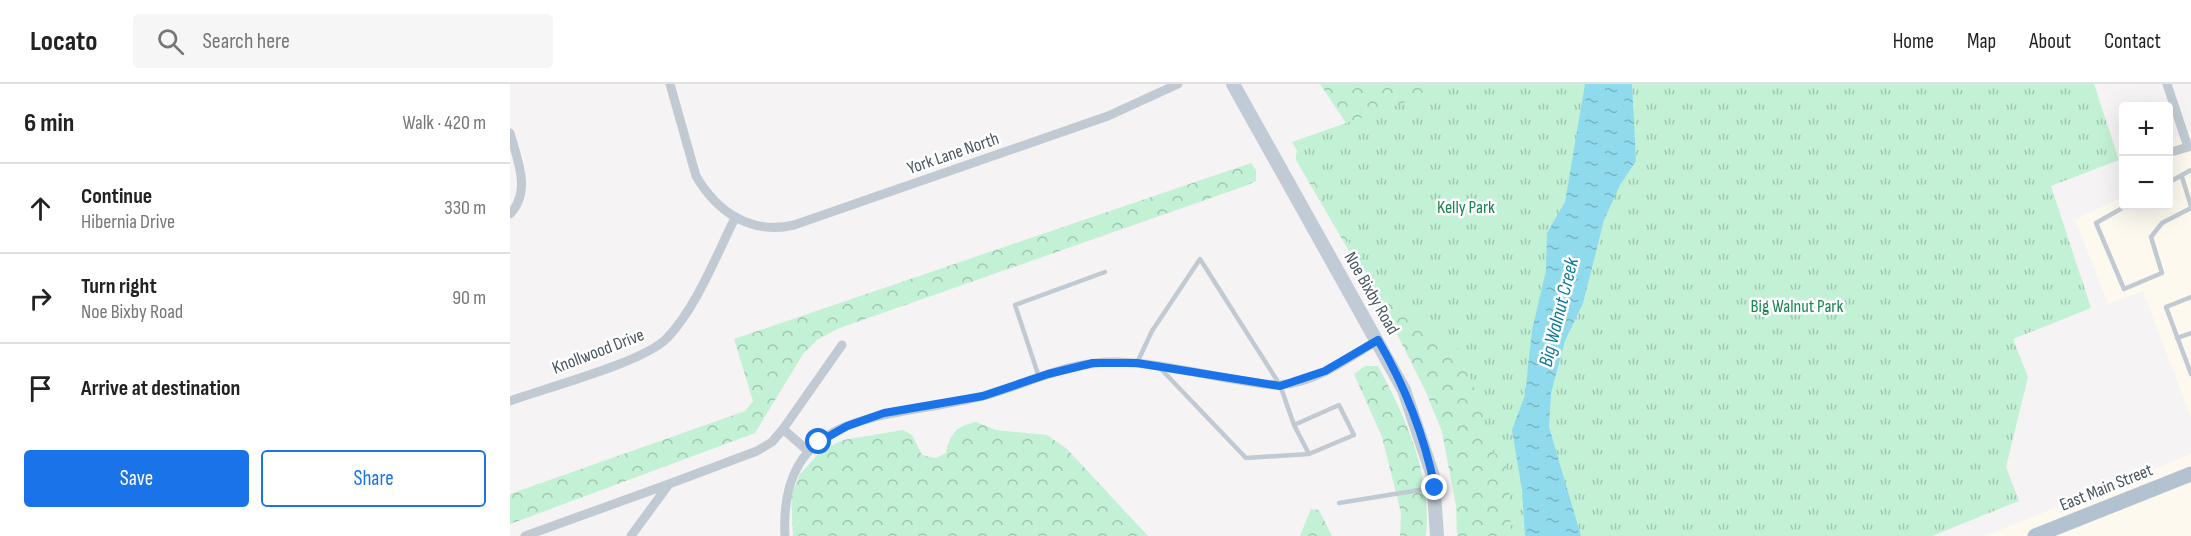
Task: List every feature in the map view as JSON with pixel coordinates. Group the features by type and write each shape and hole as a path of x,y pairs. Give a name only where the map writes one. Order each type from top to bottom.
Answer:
{"main road":[{"name":"East Main Street","path":"2035,536 2191,474"}],"street":[{"path":"670,84 696,176 711,197 735,219"},
{"name":"York Lane North","path":"735,219 764,228 794,225 1108,116 1178,84"},
{"name":"Noe Bixby Road","path":"1233,84 1396,372 1415,418 1435,488 1437,536"},
{"path":"2167,84 2190,149 2175,151"},
{"path":"510,133 519,166 522,189 517,205 510,214"},
{"name":"Knollwood Drive","path":"510,401 644,355 666,340 683,319 735,219"},
{"path":"785,536 787,492 790,480 808,451 830,434 876,415 983,396 1039,377 1093,363 1137,363 1280,386 1325,371 1378,340"},
{"path":"525,536 757,451 772,442 842,345"},
{"path":"783,429 808,451"},
{"path":"631,536 669,484"}],"lane":[{"path":"2173,181 2191,170"},
{"path":"2119,210 2096,224 2124,289 2162,273 2151,237 2162,223 2191,207 2182,177"},
{"path":"1137,363 1152,330 1200,259 1280,386 1294,425 1309,454"},
{"path":"1039,377 1015,306 1106,272"},
{"path":"2191,297 2166,308 2191,374"},
{"path":"2177,338 2191,333"},
{"path":"1159,367 1246,458 1309,454 1354,435 1339,405 1294,425"},
{"path":"1339,502 1435,488"}],"shaded area":[{"path":"2191,132 2191,418 2143,291 2108,304 2075,219 2119,199 2119,210 2173,210 2173,141 2176,137"},
{"path":"2191,454 2191,536 1984,536"}],"green space":[{"name":"Kelly Park","path":"1320,84 1585,84 1525,536 1457,536 1456,506 1442,432 1426,392 1395,330 1296,160 1296,153 1344,129 1346,123"},
{"name":"Big Walnut Park","path":"1457,84 2094,84 2119,160 2051,186 2091,308 2013,339 2028,377 2006,467 2019,501 1932,536 1511,536 1509,484 1504,453 1493,454 1466,366 1453,338 1441,345 1371,281 1292,142"},
{"path":"1251,163 1256,170 1256,181 1245,186 837,329 817,340 803,354 755,433 510,524 510,494 745,411 753,401 734,339"},
{"path":"1365,366 1378,366 1415,448 1425,491 1426,536 1400,536 1401,513 1382,437 1354,374"},
{"path":"976,422 996,430 1047,435 1067,449 1148,536 793,536 791,495 800,474 822,450 843,440 903,430 912,435 922,455 936,458 946,453 955,432 963,426"},
{"path":"1311,509 1319,510 1332,536 1300,536"}],"water":[{"name":"Big Walnut Creek","path":"1585,84 1632,84 1636,161 1620,185 1604,220 1583,303 1565,341 1551,393 1549,427 1581,536 1525,536 1522,490 1512,430 1525,395 1532,330 1546,271 1547,233 1565,202"}],"route":[{"path":"819,442 847,426 884,413 983,396 1048,374 1093,363 1137,363 1187,373 1280,386 1325,371 1378,340 1392,364 1415,418 1430,463 1435,488"}]}
